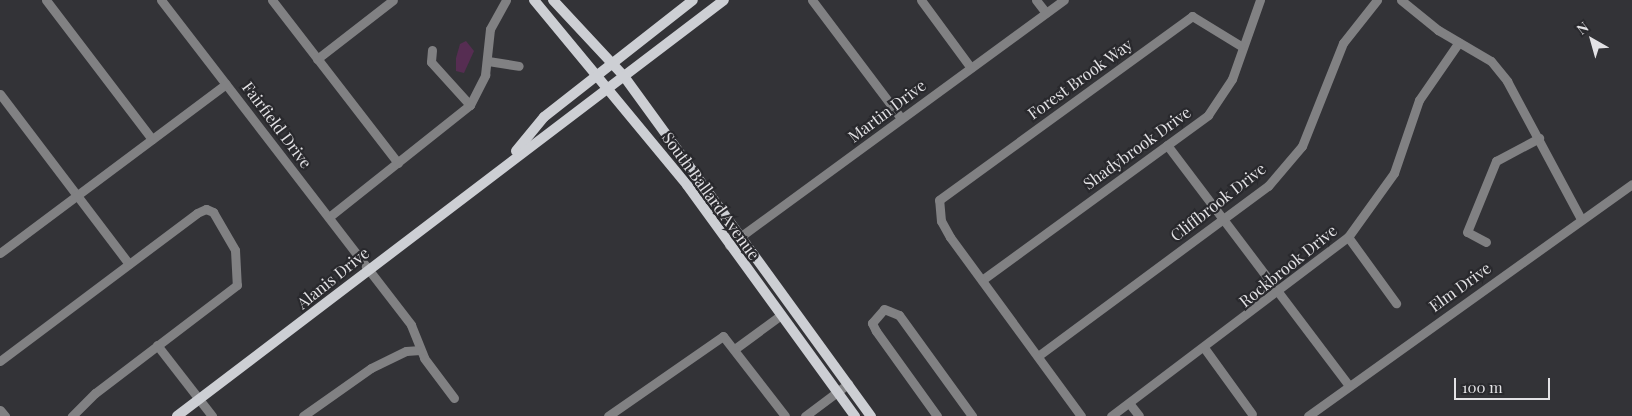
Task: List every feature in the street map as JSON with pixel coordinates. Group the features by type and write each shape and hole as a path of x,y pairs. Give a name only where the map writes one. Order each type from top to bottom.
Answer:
{"main road":[{"name":"South Ballard Avenue","path":"534,0 609,86 855,416"},
{"name":"South Ballard Avenue","path":"553,0 623,75 871,416"},
{"name":"Alanis Drive","path":"508,163 544,117 693,0"},
{"name":"Alanis Drive","path":"177,416 369,268 724,0"}],"street":[{"path":"46,0 152,139"},
{"name":"Fairfield Drive","path":"161,0 411,325 420,350 454,398"},
{"path":"272,0 398,163"},
{"path":"317,59 393,0"},
{"path":"329,217 470,105 488,61 490,29 506,0"},
{"path":"812,0 902,118"},
{"path":"921,0 971,68"},
{"path":"1036,0 1046,13"},
{"name":"Martin Drive","path":"729,245 1064,0"},
{"name":"Shadybrook Drive","path":"982,280 1208,115 1221,98 1260,0"},
{"name":"Cliffbrook Drive","path":"1038,356 1268,186 1302,146 1343,43 1377,0"},
{"path":"1401,0 1459,42 1491,61 1539,138 1582,220"},
{"name":"Forest Brook Way","path":"982,280 941,221 939,200 1192,16 1241,46"},
{"name":"Rockbrook Drive","path":"1111,416 1205,349 1279,293 1348,237 1394,173 1419,100 1459,42"},
{"path":"432,50 432,62 470,105"},
{"path":"488,61 519,66"},
{"path":"1,251 226,84"},
{"path":"0,94 129,264"},
{"path":"1486,242 1468,232 1496,161 1539,138"},
{"path":"1167,145 1348,386"},
{"name":"Elm Drive","path":"1308,416 1632,184"},
{"path":"0,360 200,211 211,210 217,216 235,250 238,282 234,288 157,345 72,416"},
{"path":"1348,237 1396,303"},
{"path":"982,280 1081,416"},
{"path":"936,416 872,323 884,309 899,315 972,416"},
{"path":"736,348 781,316"},
{"path":"608,416 723,336 736,348 785,416"},
{"path":"157,345 212,416"},
{"path":"1205,349 1252,414"},
{"path":"303,416 371,368 406,351 420,350"},
{"path":"805,416 848,384"},
{"path":"1129,403 1139,416"},
{"path":"0,410 5,416"}],"shaded area":[{"path":"466,41 474,51 464,73 456,71 456,58 460,44"}]}
